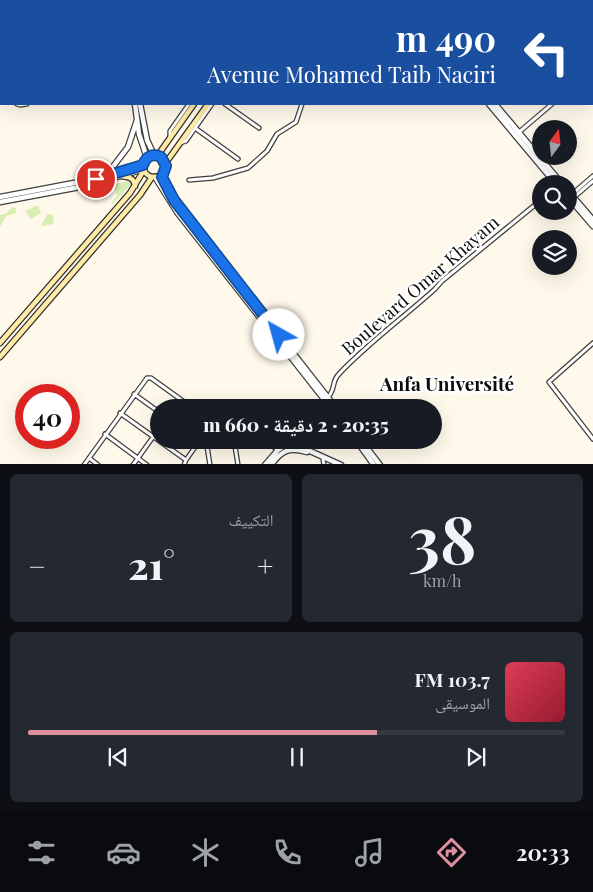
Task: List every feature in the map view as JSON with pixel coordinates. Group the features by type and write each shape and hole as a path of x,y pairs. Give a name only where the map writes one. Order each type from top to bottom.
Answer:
{"main road":[{"path":"0,343 135,186 147,158 156,155 193,105"},
{"path":"0,357 140,196 154,177 162,174 165,164 207,105"},
{"path":"156,155 163,159 165,164"},
{"path":"144,168 154,177"},
{"path":"121,176 130,178 134,181 135,186"},
{"path":"52,282 60,288"},
{"path":"38,299 46,304"}],"street":[{"path":"135,105 140,139 147,158"},
{"path":"140,105 147,140 156,155"},
{"path":"170,138 170,131 188,105"},
{"path":"179,143 185,142 211,105"},
{"path":"225,105 259,128"},
{"path":"189,180 213,178 248,168 267,151 277,134 296,122 302,105"},
{"path":"490,105 554,175"},
{"path":"496,105 549,175"},
{"path":"516,134 551,105"},
{"path":"96,179 116,164 131,141 137,120"},
{"path":"195,128 238,159"},
{"path":"0,197 144,168"},
{"path":"0,202 90,185 144,168"},
{"path":"162,174 164,182 181,210 273,331"},
{"path":"577,190 593,176"},
{"path":"154,177 177,212 326,397"},
{"path":"577,192 593,182"},
{"path":"577,203 593,220"},
{"path":"577,205 593,226"},
{"name":"Boulevard Omar Khayam","path":"326,397 333,391 336,378 355,359 424,299 444,279 532,207"},
{"path":"593,343 550,382 593,438"},
{"path":"84,464 146,378 149,377 180,399"},
{"path":"134,394 150,406"},
{"path":"120,413 150,435"},
{"path":"106,434 147,464"},
{"path":"133,464 150,441"},
{"path":"171,449 186,460"},
{"path":"184,464 194,449"},
{"path":"208,449 210,464"},
{"path":"236,449 238,464"},
{"path":"265,464 278,450 282,449"},
{"path":"271,464 287,449"},
{"path":"296,449 341,464"},
{"path":"297,449 336,464"},
{"path":"363,449 374,464"},
{"path":"368,449 380,464"},
{"path":"89,458 98,464"},
{"path":"323,458 324,464"}],"green space":[{"path":"128,181 131,184 113,204 111,203 117,196 114,186 95,188"},
{"path":"39,206 39,210 31,213 40,210 41,213 31,219 25,211"},
{"path":"12,207 16,208 16,213 6,216 0,227 0,215 7,213"},
{"path":"47,214 53,215 54,224 41,226"}],"district":[{"name":"Anfa Université","path":"447,383"}],"route":[{"path":"96,179 143,165 144,161 152,155 161,157 166,166 162,177 174,200 279,335"}]}
